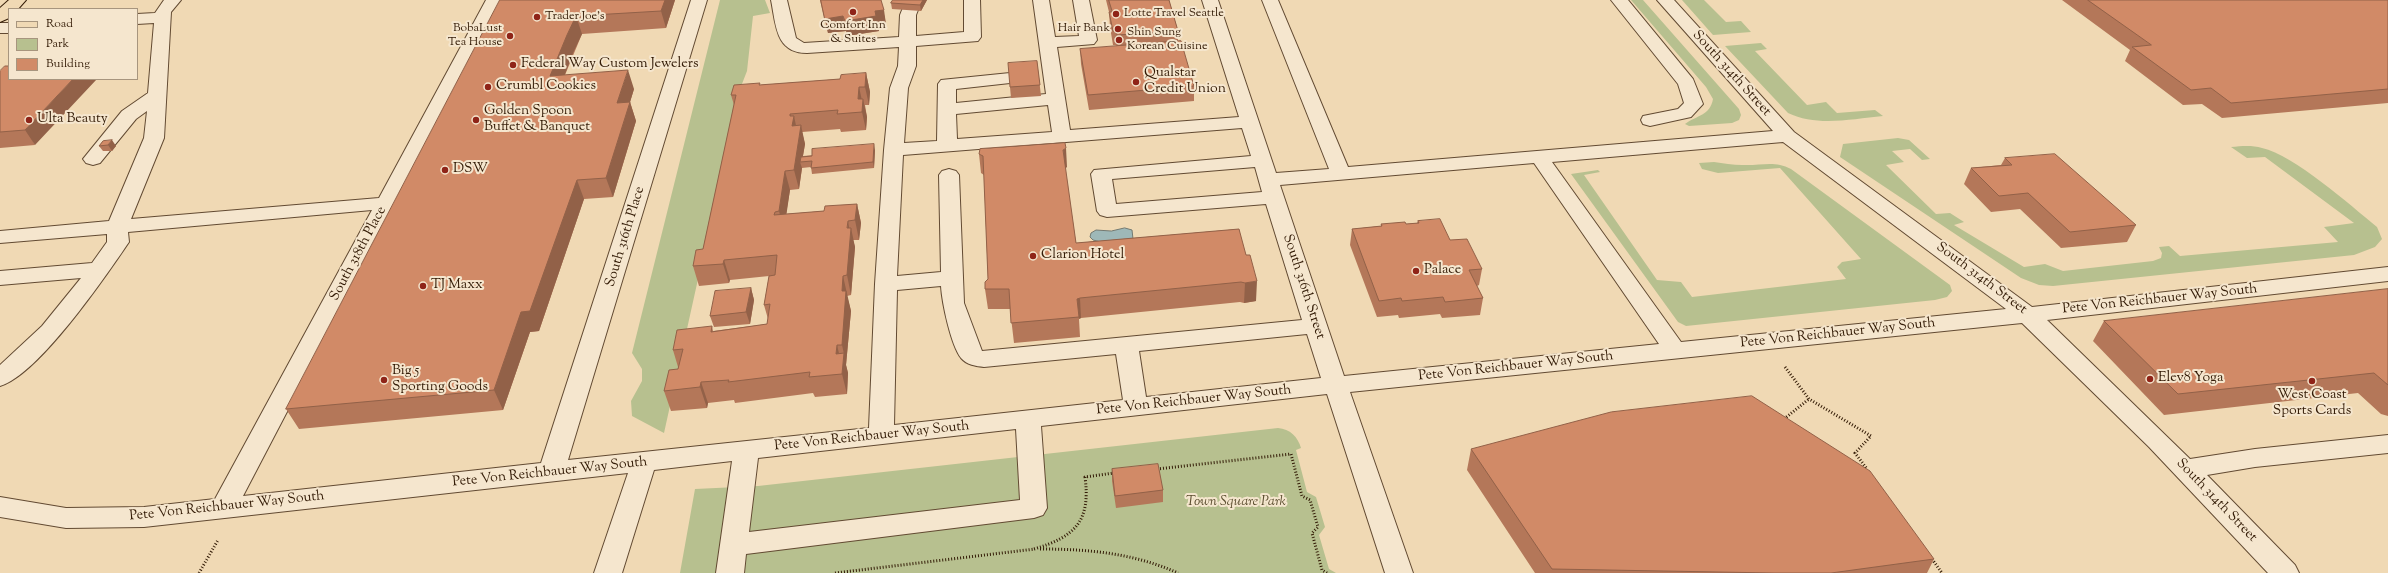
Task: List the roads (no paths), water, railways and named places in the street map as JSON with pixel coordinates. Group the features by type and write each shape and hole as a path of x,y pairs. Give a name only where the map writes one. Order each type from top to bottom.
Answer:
{"main road":[{"path":"10,8 18,0"},
{"path":"0,17 8,9"}],"street":[{"path":"0,378 26,358 46,338 118,242 116,227 152,146 163,11 173,0"},
{"name":"South 318th Place","path":"224,507 494,0"},
{"name":"South 316th Place","path":"551,473 699,0"},
{"path":"779,0 788,40 800,48 908,42 972,36 972,0"},
{"path":"882,436 886,284 894,150 899,88 907,69 908,15 914,0"},
{"path":"1041,0 1048,43 1048,85 1062,137"},
{"path":"1048,43 1088,40 1081,0"},
{"name":"South 316th Street","path":"1210,0 1335,385 1351,426 1399,573"},
{"path":"1270,0 1341,174"},
{"path":"1619,0 1687,83 1692,94 1694,104 1684,113 1650,120"},
{"name":"South 314th Street","path":"1665,0 1787,136 2027,314 2185,469 2285,573"},
{"path":"138,19 163,17"},
{"path":"947,95 1048,85"},
{"path":"947,95 1010,86"},
{"path":"93,159 129,115 157,95"},
{"path":"947,95 947,146"},
{"path":"894,150 1250,122"},
{"path":"1262,161 1101,174 1107,210 1271,188 1341,174 1787,136"},
{"path":"1539,157 1675,350"},
{"path":"949,175 953,303 970,353 976,358 984,359 1316,326"},
{"path":"0,237 386,203"},
{"path":"0,278 99,269"},
{"name":"Pete Von Reichbauer Way South","path":"0,507 44,516 86,519 144,516 746,452 1335,385 2027,314 2388,274"},
{"path":"886,284 952,278"},
{"path":"1126,345 1136,408"},
{"path":"734,545 1034,508 1028,420"},
{"path":"2185,469 2255,458 2388,444"},
{"path":"730,573 746,452"},
{"path":"608,573 644,462"}],"water":[{"path":"1125,228 1132,230 1133,239 1101,242 1093,240 1090,237 1091,233 1096,230 1111,231"}],"place":[{"name":"Comfort Inn & Suites","path":"853,12"},
{"name":"Lotte Travel Seattle","path":"1116,14"},
{"name":"Trader Joe's","path":"537,17"},
{"name":"Hair Bank","path":"1118,29"},
{"name":"BobaLust Tea House","path":"510,36"},
{"name":"Shin Sung Korean Cuisine","path":"1119,40"},
{"name":"Federal Way Custom Jewelers","path":"513,65"},
{"name":"Qualstar Credit Union","path":"1136,82"},
{"name":"Crumbl Cookies","path":"488,87"},
{"name":"Ulta Beauty","path":"29,120"},
{"name":"Golden Spoon Buffet & Banquet","path":"476,120"},
{"name":"DSW","path":"445,170"},
{"name":"Clarion Hotel","path":"1033,256"},
{"name":"Palace","path":"1416,271"},
{"name":"TJ Maxx","path":"423,286"},
{"name":"Elev8 Yoga","path":"2150,379"},
{"name":"Big 5 Sporting Goods","path":"384,380"},
{"name":"West Coast Sports Cards","path":"2312,381"}],"park label":[{"name":"Town Square Park","path":"1236,503"}]}
